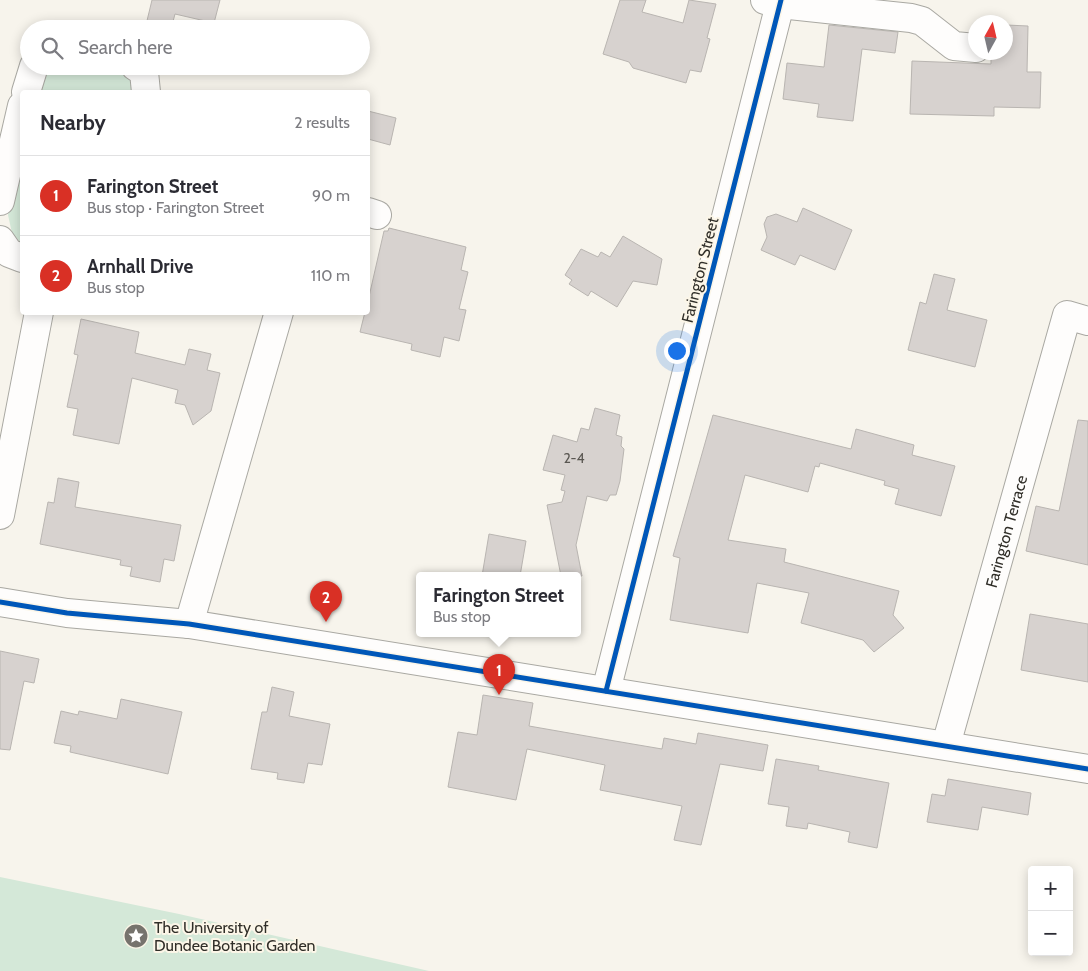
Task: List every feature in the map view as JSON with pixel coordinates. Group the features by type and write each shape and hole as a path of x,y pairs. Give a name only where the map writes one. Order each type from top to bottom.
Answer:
{"street":[{"path":"776,1 911,18 922,21 954,46 968,47"},
{"name":"Farington Street","path":"606,691 776,1"},
{"path":"27,90 31,75"},
{"path":"144,75 146,90"},
{"path":"0,201 20,115"},
{"path":"0,240 9,253 20,257"},
{"path":"0,515 38,315"},
{"path":"190,624 278,315"},
{"name":"Farington Terrace","path":"946,745 1078,318"},
{"path":"0,602 67,613 190,624 1088,769"}],"green space":[{"path":"41,75 126,75 130,78 133,90 37,90"},
{"path":"20,163 20,242 12,233 8,215"},
{"name":"The University of Dundee Botanic Garden","path":"0,877 179,914 429,971 0,971"}],"building":[{"path":"152,0 220,0 215,20 201,20 175,14 173,20 147,20"},
{"path":"620,0 646,0 642,12 683,23 689,0 716,4 707,38 710,39 701,72 690,70 686,83 633,68 629,62 603,54"},
{"path":"829,25 898,32 895,53 862,49 853,121 817,117 819,104 783,99 787,63 824,67"},
{"path":"1013,25 1028,26 1027,72 1041,72 1040,108 994,107 994,116 910,114 912,61 991,64 991,60 1013,60"},
{"path":"370,112 396,118 390,145 370,140"},
{"path":"803,208 852,230 835,270 800,255 795,265 761,250 767,237 764,224 767,217 776,214 797,222"},
{"path":"389,228 466,247 461,270 468,272 459,309 466,310 459,341 444,337 440,357 411,350 412,344 360,332 364,315 370,315 370,292 384,231 388,231"},
{"path":"623,236 662,259 657,285 633,281 617,307 591,291 588,296 569,284 572,280 565,275 581,249 598,257 601,252 610,257"},
{"path":"934,274 955,279 947,310 987,320 975,367 908,350 920,302 926,304"},
{"path":"81,319 139,332 135,353 185,365 189,349 211,354 207,370 220,373 211,411 193,425 185,405 175,403 178,390 132,378 119,444 73,435 78,409 67,407 78,355 74,354"},
{"path":"595,408 620,415 616,435 622,437 621,446 624,449 620,481 616,495 610,495 607,501 587,496 576,545 582,576 581,576 581,572 560,572 547,505 562,502 565,491 561,490 565,475 543,470 553,435 577,442 581,428 589,430"},
{"path":"713,415 851,449 856,429 914,445 912,455 955,466 941,516 895,504 899,489 884,485 885,481 820,463 819,467 815,466 808,492 745,475 728,540 786,549 784,562 899,591 893,615 904,628 874,652 863,640 801,623 809,593 757,583 748,633 670,620 680,558 673,556"},
{"path":"1078,420 1088,421 1088,565 1026,551 1036,506 1059,511"},
{"path":"58,478 79,482 75,507 181,525 174,561 164,559 160,582 130,576 132,567 120,565 121,560 40,544 48,502 54,503"},
{"path":"489,534 526,541 521,572 483,572"},
{"path":"1030,614 1088,624 1088,682 1021,670"},
{"path":"0,651 39,659 34,683 24,681 10,750 0,749"},
{"path":"272,687 294,692 289,716 330,724 322,765 308,763 304,783 277,779 278,773 251,769 262,712 267,712"},
{"path":"483,695 533,703 529,726 662,749 664,738 696,744 698,733 768,745 763,771 720,764 701,845 674,840 682,806 600,790 605,765 527,749 516,800 448,787 458,732 477,735"},
{"path":"121,699 182,712 168,774 70,752 71,746 54,743 61,711 78,715 79,711 117,719"},
{"path":"776,759 819,766 818,770 889,783 877,848 848,842 850,832 808,823 807,829 786,826 789,807 768,804"},
{"path":"948,779 1031,793 1028,815 982,807 978,830 927,822 932,794 945,796"}],"cycle path":[{"path":"606,691 781,0"},
{"path":"0,602 67,613 189,624 1088,769"}],"place":[{"name":"Arnhall Drive","path":"326,622"},
{"name":"Farington Street","path":"499,695"},
{"name":"The University of Dundee Botanic Garden","path":"136,936"}]}
